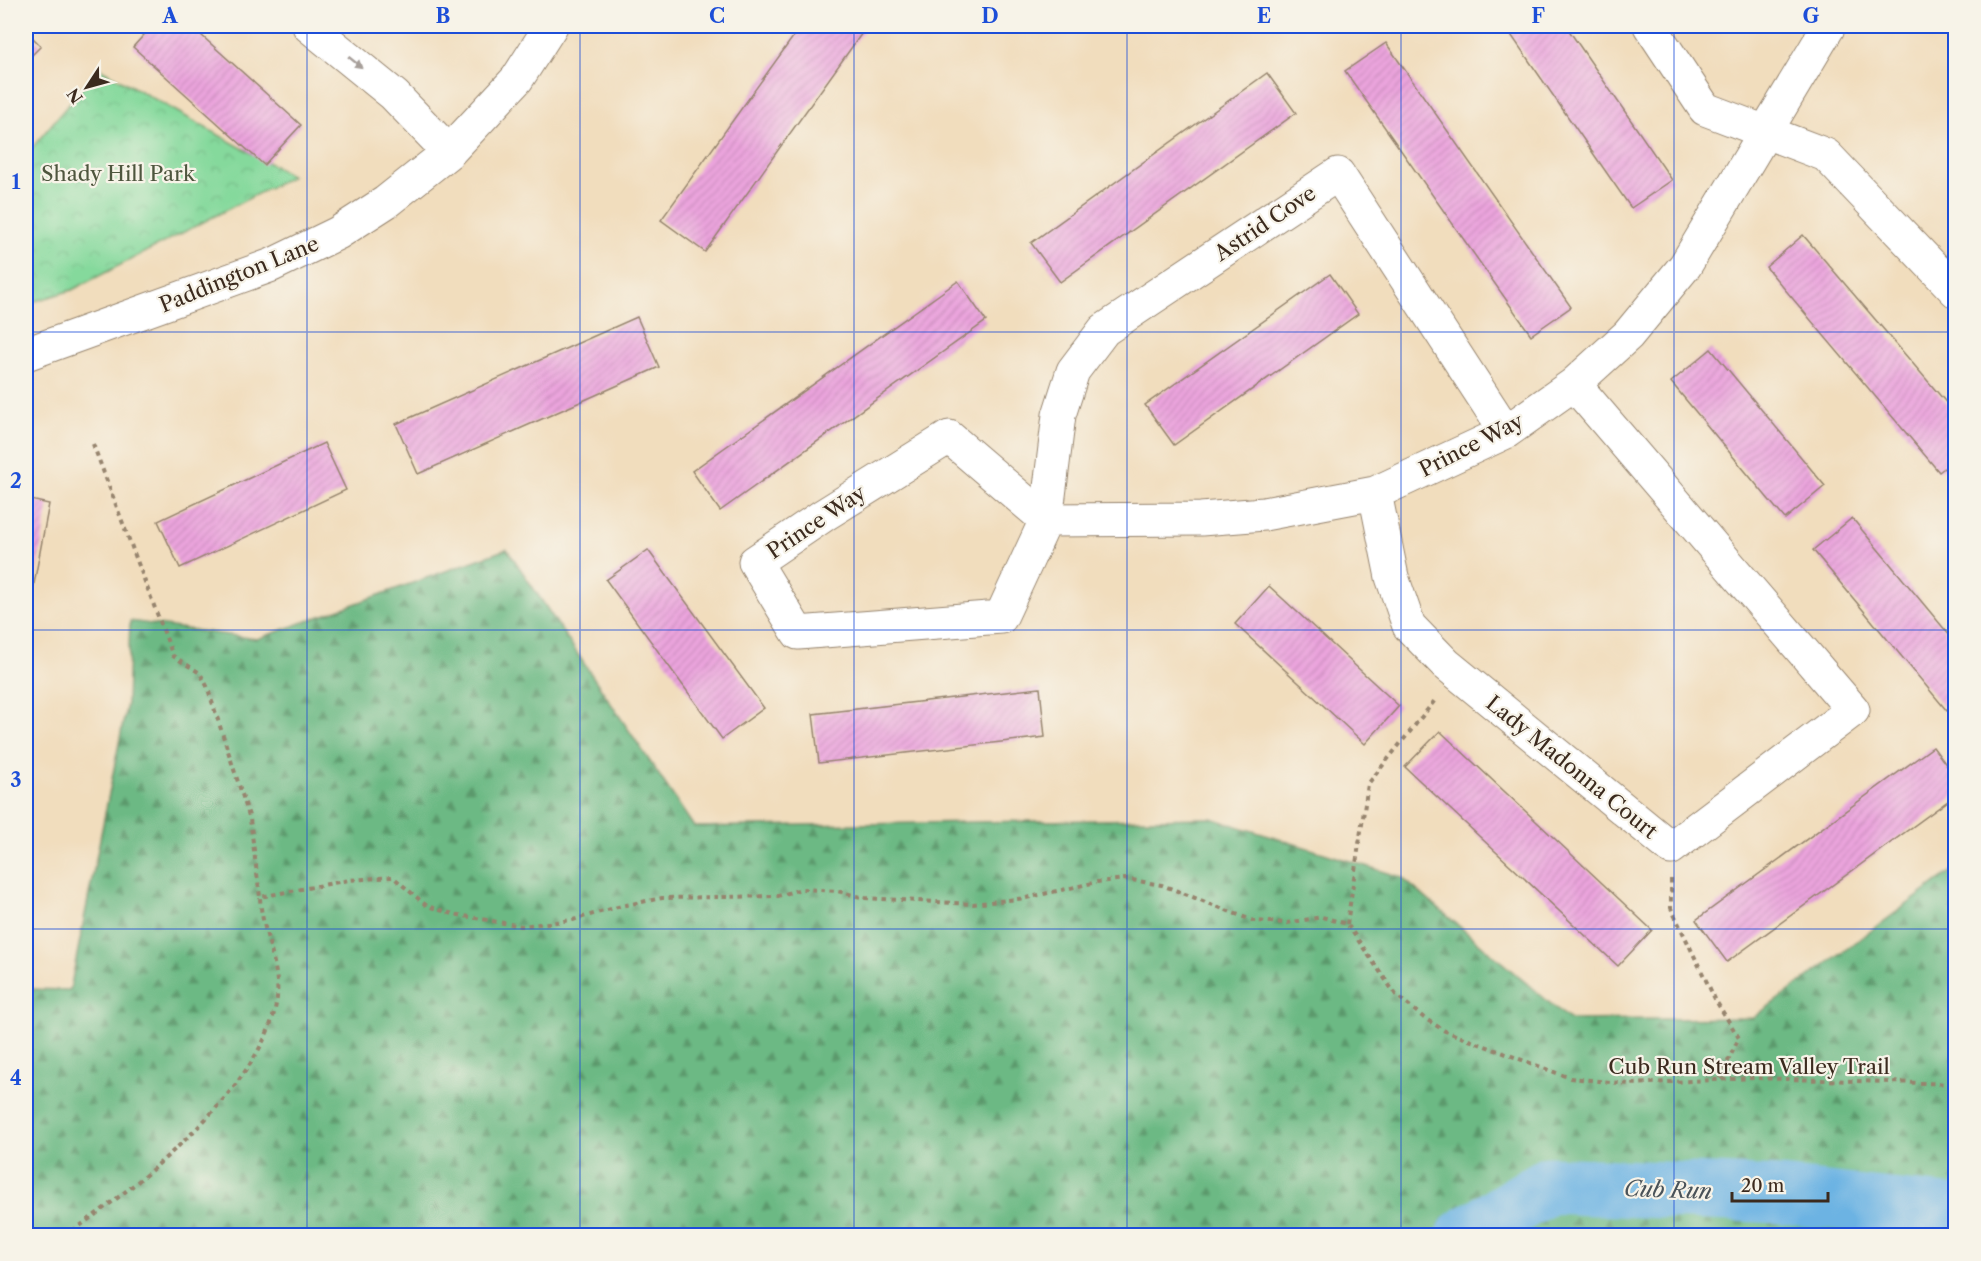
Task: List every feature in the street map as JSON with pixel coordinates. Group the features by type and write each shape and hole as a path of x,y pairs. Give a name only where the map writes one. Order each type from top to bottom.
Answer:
{"street":[{"path":"309,26 394,95 449,152"},
{"name":"Paddington Lane","path":"26,354 272,265 338,233 386,202 449,152 517,79 550,26"},
{"path":"1650,26 1705,109 1826,155 1956,291"},
{"name":"Prince Way","path":"1046,520 1001,617 798,633 755,562 824,515 949,437 1046,520 1202,519 1264,514 1375,493 1506,432 1574,384 1628,335 1686,266 1829,26"},
{"name":"Astrid Cove","path":"1046,520 1059,415 1073,371 1104,330 1338,174 1506,432"},
{"name":"Lady Madonna Court","path":"1375,493 1392,577 1408,626 1460,675 1671,848 1853,710 1574,384"}],"path":[{"path":"65,1236 101,1212 146,1175 209,1115 251,1064 277,1003 274,961 261,912 250,819 207,686 200,673 173,657 93,444"},
{"path":"260,897 349,880 393,878 427,906 453,914 521,926 573,920 621,906 662,898 778,896 801,889 837,891 865,898 973,904 1026,898 1097,882 1126,879 1162,885 1254,921 1287,923 1322,917 1347,924 1368,784 1428,708 1460,675"},
{"path":"1671,848 1671,908 1716,1001 1739,1038 1719,1080"},
{"name":"Cub Run Stream Valley Trail","path":"1347,924 1396,995 1445,1031 1570,1078 1629,1084 1754,1078 1956,1084"}],"green space":[{"name":"Shady Hill Park","path":"99,68 292,176 72,290 26,304 26,155"},
{"path":"507,549 694,827 1211,818 1401,877 1570,1020 1753,1018 1955,869 1955,1235 26,1235 26,989 70,990 127,703 130,621 257,639"}],"building":[{"path":"152,26 191,26 301,125 264,165 133,47"},
{"path":"801,26 867,26 705,252 661,220"},
{"path":"1505,26 1566,26 1672,180 1631,208"},
{"path":"26,31 41,46 26,61"},
{"path":"1386,43 1571,307 1531,335 1345,71"},
{"path":"1267,73 1296,113 1060,282 1031,243"},
{"path":"1803,235 1956,414 1956,459 1939,472 1766,267"},
{"path":"1330,274 1358,314 1174,445 1145,405"},
{"path":"958,281 986,321 720,511 692,471"},
{"path":"637,317 659,367 418,474 396,424"},
{"path":"1711,349 1825,486 1785,519 1671,382"},
{"path":"324,443 346,490 180,568 158,521"},
{"path":"26,499 49,504 27,621 26,621"},
{"path":"1852,518 1956,643 1956,703 1947,711 1813,550"},
{"path":"648,550 764,708 722,739 606,580"},
{"path":"1269,586 1399,706 1365,744 1235,624"},
{"path":"1040,688 1045,737 819,763 813,714"},
{"path":"1440,731 1652,930 1618,966 1405,767"},
{"path":"1933,747 1956,778 1956,795 1727,962 1696,920"}],"waterway":[{"name":"Cub Run","path":"1465,1236 1549,1185 1780,1195 1956,1214"}]}
